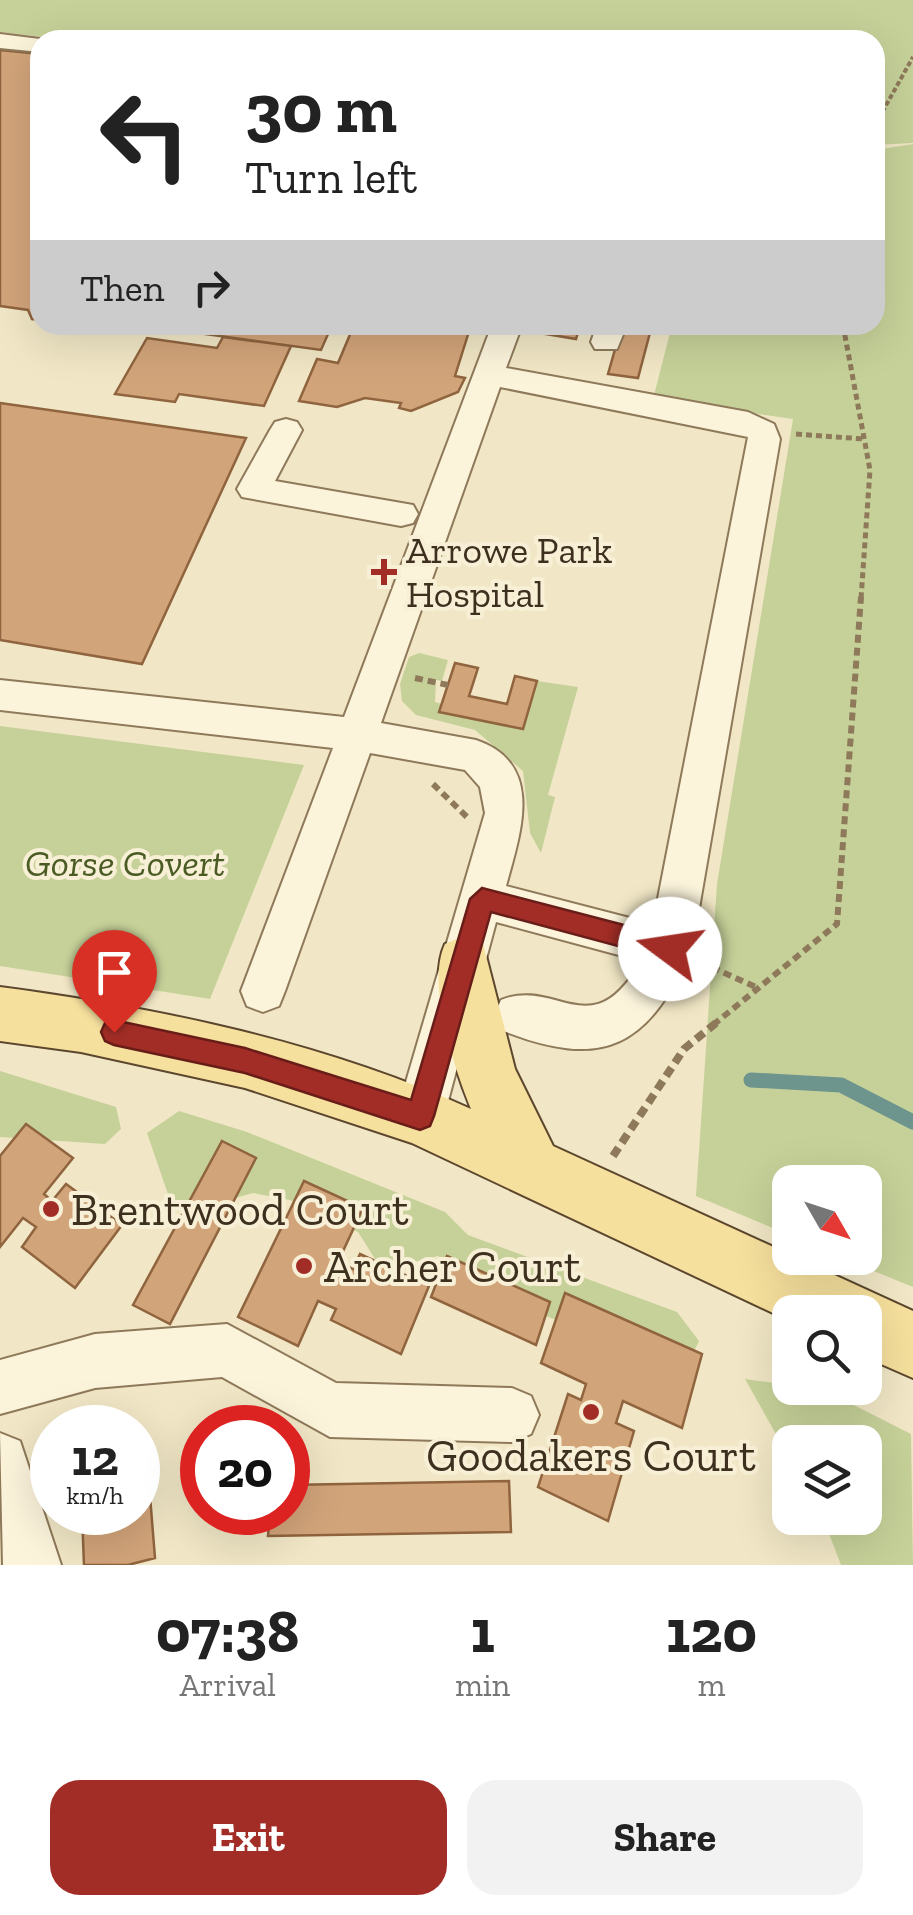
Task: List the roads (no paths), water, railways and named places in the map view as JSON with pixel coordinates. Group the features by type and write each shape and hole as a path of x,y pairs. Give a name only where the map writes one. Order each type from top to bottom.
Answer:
{"main road":[{"path":"464,962 485,1077 501,1116 532,1169"},
{"path":"0,1014 81,1025 245,1060 420,1116 805,1295"},
{"path":"882,1331 913,1345"}],"street":[{"path":"0,42 30,44"},
{"path":"263,991 373,736 411,614 403,559 430,515 503,335"},
{"path":"488,375 748,422 763,432 700,807 670,949 654,982 632,1010 604,1026 582,1030 518,1015"},
{"path":"286,430 254,489 430,515"},
{"path":"0,695 373,736 476,756 499,780 505,813 420,1116"},
{"path":"482,899 670,949"},
{"path":"0,1387 95,1361 227,1350 330,1410 512,1415"},
{"path":"0,1461 32,1565"}],"waterway":[{"path":"751,1080 841,1085 913,1122"}],"place":[{"name":"Arrowe Park Hospital","path":"384,572"},
{"name":"Brentwood Court","path":"51,1209"},
{"name":"Archer Court","path":"304,1266"},
{"name":"Goodakers Court","path":"591,1412"}],"park label":[{"name":"Gorse Covert","path":"125,863"}]}
